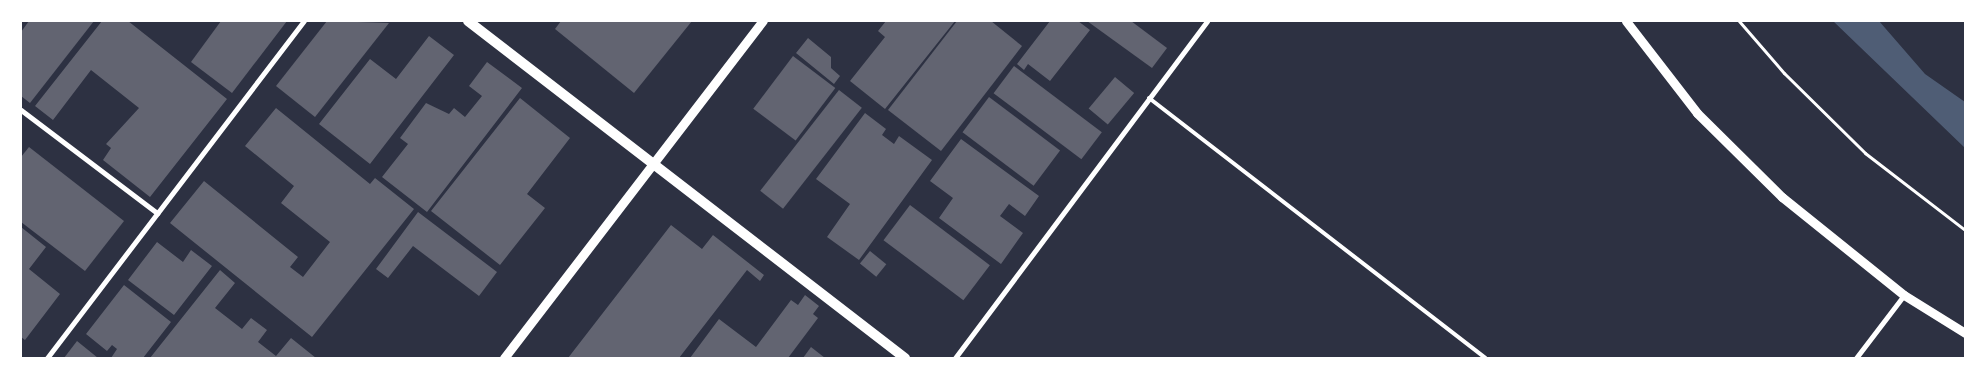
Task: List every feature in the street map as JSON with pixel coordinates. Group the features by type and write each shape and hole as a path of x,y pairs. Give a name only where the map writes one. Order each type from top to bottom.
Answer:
{"main road":[{"path":"468,21 905,358"}],"street":[{"path":"47,358 304,21"},
{"path":"504,358 763,21"},
{"path":"955,358 1207,21"},
{"path":"1626,21 1697,113 1782,196 1904,295 1965,333"},
{"path":"21,110 158,213"},
{"path":"1856,358 1904,295"}],"lane":[{"path":"1150,98 1485,358"}],"path":[{"path":"1739,21 1784,73 1865,153 1965,230"}],"water":[{"path":"1833,21 1879,21 1925,74 1965,102 1965,148"}],"building":[{"path":"29,21 94,21 30,103 21,96 21,32"},
{"path":"102,21 128,21 227,99 150,197 103,160 111,148 106,144 139,108 91,70 53,120 35,106"},
{"path":"221,21 287,21 232,93 191,62"},
{"path":"327,21 389,23 315,117 276,86"},
{"path":"561,21 692,21 634,93 555,29"},
{"path":"886,21 955,21 885,109 850,81 885,37 878,31"},
{"path":"957,21 991,21 1022,46 941,151 888,110"},
{"path":"1050,21 1078,21 1090,30 1050,81 1028,64 1024,70 1017,64"},
{"path":"1087,21 1131,21 1167,48 1152,68"},
{"path":"429,36 454,55 370,164 319,124 370,59 396,79"},
{"path":"808,38 831,57 831,68 840,76 834,84 796,53"},
{"path":"793,56 835,88 796,141 753,109"},
{"path":"487,62 522,88 427,212 382,177 408,144 400,138 426,103 449,114 454,108 465,117 482,96 469,86"},
{"path":"1014,66 1102,132 1081,159 994,93"},
{"path":"1115,77 1134,93 1108,124 1089,108"},
{"path":"839,90 862,108 783,209 760,191"},
{"path":"989,97 1060,151 1034,186 963,132"},
{"path":"520,98 570,138 527,194 545,208 500,265 431,211"},
{"path":"276,108 370,184 375,178 414,209 312,337 170,223 204,181 298,257 290,267 303,277 330,242 281,203 294,186 245,146"},
{"path":"865,113 886,129 882,135 894,144 899,136 932,160 859,260 827,237 850,204 816,179"},
{"path":"961,139 1039,196 1025,216 1009,204 1000,216 1023,233 1001,264 939,218 953,198 930,181"},
{"path":"29,147 124,221 85,271 21,222 21,157"},
{"path":"910,205 990,265 963,300 884,240"},
{"path":"418,212 497,272 479,296 413,246 388,278 376,269"},
{"path":"671,225 702,249 713,235 764,275 760,281 747,270 679,358 568,358"},
{"path":"21,227 46,247 29,269 60,294 25,340 21,337"},
{"path":"157,242 183,262 191,250 212,266 174,315 128,280"},
{"path":"870,251 886,264 876,277 860,263"},
{"path":"220,270 235,283 215,308 242,329 251,318 267,330 258,342 276,356 291,338 316,358 150,358"},
{"path":"124,285 171,322 143,358 111,358 117,349 112,345 107,351 86,334"},
{"path":"805,295 819,306 813,314 818,318 788,358 690,358 719,319 756,347 791,300 798,305"},
{"path":"77,341 98,358 64,358"},
{"path":"811,347 825,358 803,358"}]}
